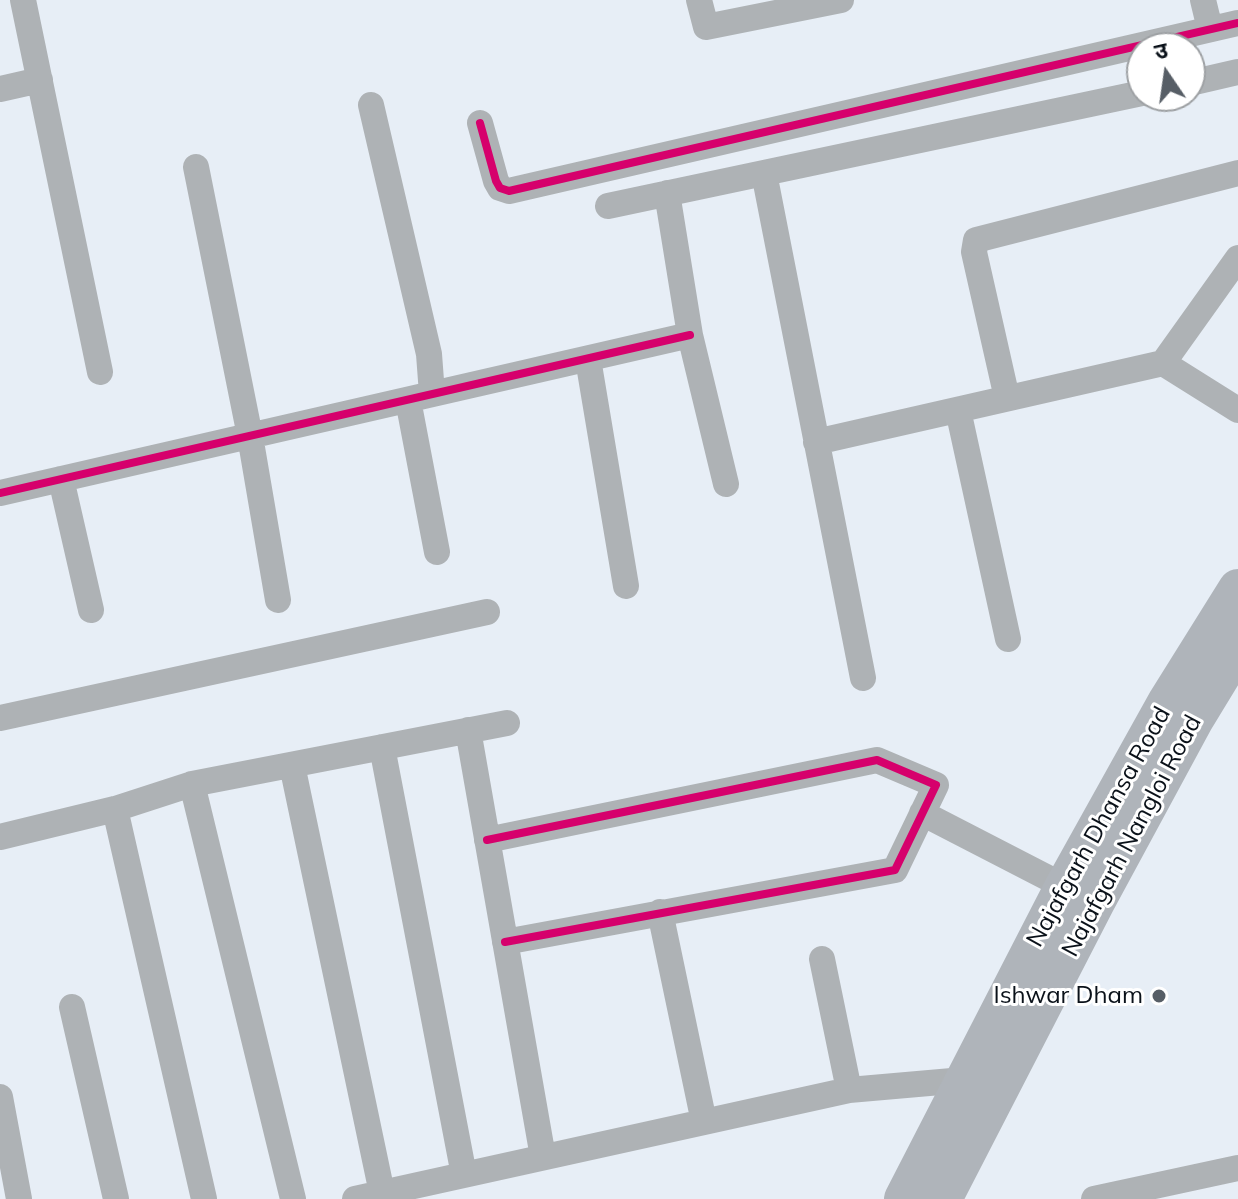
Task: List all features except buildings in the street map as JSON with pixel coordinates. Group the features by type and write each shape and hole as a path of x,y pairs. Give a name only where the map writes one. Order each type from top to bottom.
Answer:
{"main road":[{"name":"Najafgarh Dhansa Road","path":"904,1199 965,1080 1080,894 1168,701 1238,589"},
{"name":"Najafgarh Nangloi Road","path":"942,1199 1006,1077 1080,894 1238,647"}],"street":[{"path":"23,0 100,372"},
{"path":"699,0 706,27 788,5 841,0"},
{"path":"1203,0 1210,29"},
{"path":"480,123 496,181 500,188 509,191 1238,23"},
{"path":"1206,79 1238,72"},
{"path":"0,89 40,80"},
{"path":"608,206 1126,96"},
{"path":"371,105 423,326 420,397 437,552"},
{"path":"196,167 250,436 278,600"},
{"path":"764,173 863,678"},
{"path":"1007,398 974,252 976,240 1238,173"},
{"path":"667,193 690,335 726,484"},
{"path":"816,442 1163,363 1238,258"},
{"path":"0,493 690,335"},
{"path":"588,359 626,586"},
{"path":"1163,363 1238,410"},
{"path":"958,410 1008,639"},
{"path":"61,479 91,610"},
{"path":"0,718 487,612"},
{"path":"0,837 115,809 192,784 507,723"},
{"path":"468,730 543,1157"},
{"path":"382,747 464,1175"},
{"path":"487,840 877,760 936,785 895,870 505,942"},
{"path":"292,765 382,1193"},
{"path":"192,784 293,1199"},
{"path":"115,809 204,1199"},
{"path":"922,813 1080,894"},
{"path":"660,912 704,1122"},
{"path":"822,959 849,1090"},
{"path":"72,1007 116,1199"},
{"path":"355,1199 849,1090 1006,1077"},
{"path":"0,1097 19,1199"},
{"path":"1094,1199 1238,1168"}],"cycle path":[{"path":"480,123 496,181 500,188 509,191 1238,23"},
{"path":"0,493 690,335"},
{"path":"487,840 877,760 936,785 895,870 505,942"}],"place":[{"name":"Ishwar Dham","path":"1159,996"}]}
